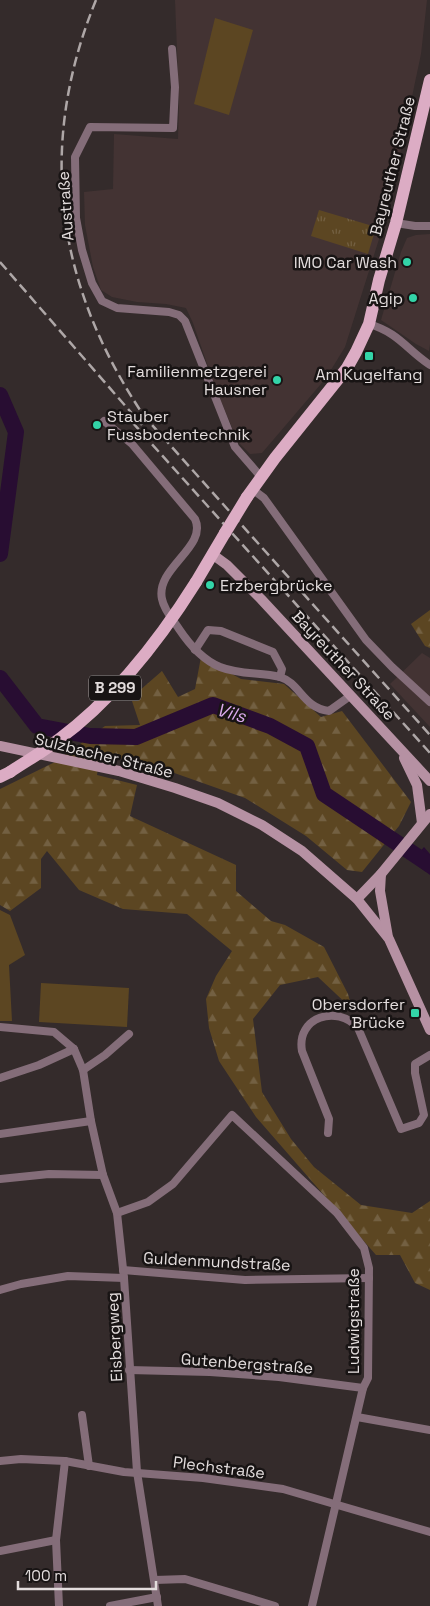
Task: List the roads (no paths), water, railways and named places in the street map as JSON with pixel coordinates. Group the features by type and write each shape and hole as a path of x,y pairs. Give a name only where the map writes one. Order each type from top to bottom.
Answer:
{"main road":[{"name":"Bayreuther Straße","path":"430,80 396,223 368,324 347,368 261,477 212,554 227,565 261,599 430,781"},
{"name":"B 299","path":"5,774 58,741 99,705 152,646 196,582 212,554"},
{"name":"Sulzbacher Straße","path":"0,746 119,771 218,803 262,825 302,851 357,899 389,939"},
{"name":"Bayreuther Straße","path":"399,748 417,785 422,823"},
{"path":"357,899 381,874 430,814"},
{"name":"Sulzbacher Straße","path":"381,874 380,891 389,939 430,1030"}],"street":[{"name":"Austraße","path":"172,49 175,88 173,128 90,127 75,157 76,218 82,250 92,283 102,301 117,308 169,312 179,315 185,321 235,447 261,477"},
{"path":"396,223 430,226"},
{"path":"368,324 395,336 430,365"},
{"path":"104,421 132,444 195,519 198,526 196,535 182,558 166,576 162,585 161,598 164,608 195,650 219,667 240,673 280,677 289,682 318,710 329,711 350,696"},
{"name":"Bayreuther Straße","path":"250,493 264,498 366,640 430,702"},
{"path":"195,650 208,630 221,631 273,652 282,669 280,677"},
{"path":"328,1133 329,1119 302,1051 301,1044 308,1025 317,1018 337,1016 346,1018 358,1028 401,1129 419,1123 424,1115 415,1073 415,1064 430,1055"},
{"name":"Eisbergweg","path":"0,1027 54,1032 74,1049 83,1070 91,1121 103,1175 117,1213 124,1274 129,1370 138,1472 158,1606"},
{"path":"83,1070 105,1055 129,1034"},
{"path":"0,1078 39,1065 74,1049"},
{"name":"Ludwigstraße","path":"117,1213 148,1202 173,1184 232,1115 337,1213 364,1248 369,1268 368,1378 363,1388 337,1506 312,1606"},
{"path":"0,1134 91,1121"},
{"path":"0,1179 49,1174 103,1175"},
{"name":"Guldenmundstraße","path":"0,1290 21,1284 68,1276 124,1274 245,1280 369,1278"},
{"name":"Gutenbergstraße","path":"129,1370 210,1372 279,1377 363,1388"},
{"path":"82,1415 89,1466"},
{"path":"357,1417 430,1430"},
{"name":"Plechstraße","path":"0,1461 22,1459 65,1461 89,1466 203,1478 283,1489 430,1532"},
{"path":"59,1606 56,1540 65,1461"},
{"path":"0,1551 56,1540"},
{"path":"155,1580 185,1579 275,1606"},
{"path":"110,1606 157,1597"}],"waterway":[{"name":"Vils","path":"0,395 16,432 0,554"},
{"name":"Vils","path":"0,678 37,726 90,736 136,737 213,705 270,726 307,746 324,794 430,865"}],"railway":[{"path":"96,0 77,55 66,109 62,162 64,214 74,266 91,316 114,367 144,416 430,735"},
{"path":"0,262 142,425"},
{"path":"132,422 430,753"}],"place":[{"name":"IMO Car Wash","path":"407,262"},
{"name":"Agip","path":"413,298"},
{"name":"Am Kugelfang","path":"369,356"},
{"name":"Familienmetzgerei Hausner","path":"277,380"},
{"name":"Stauber Fussbodentechnik","path":"97,425"},
{"name":"Erzbergbrücke","path":"210,585"},
{"name":"Obersdorfer Brücke","path":"415,1013"}]}
